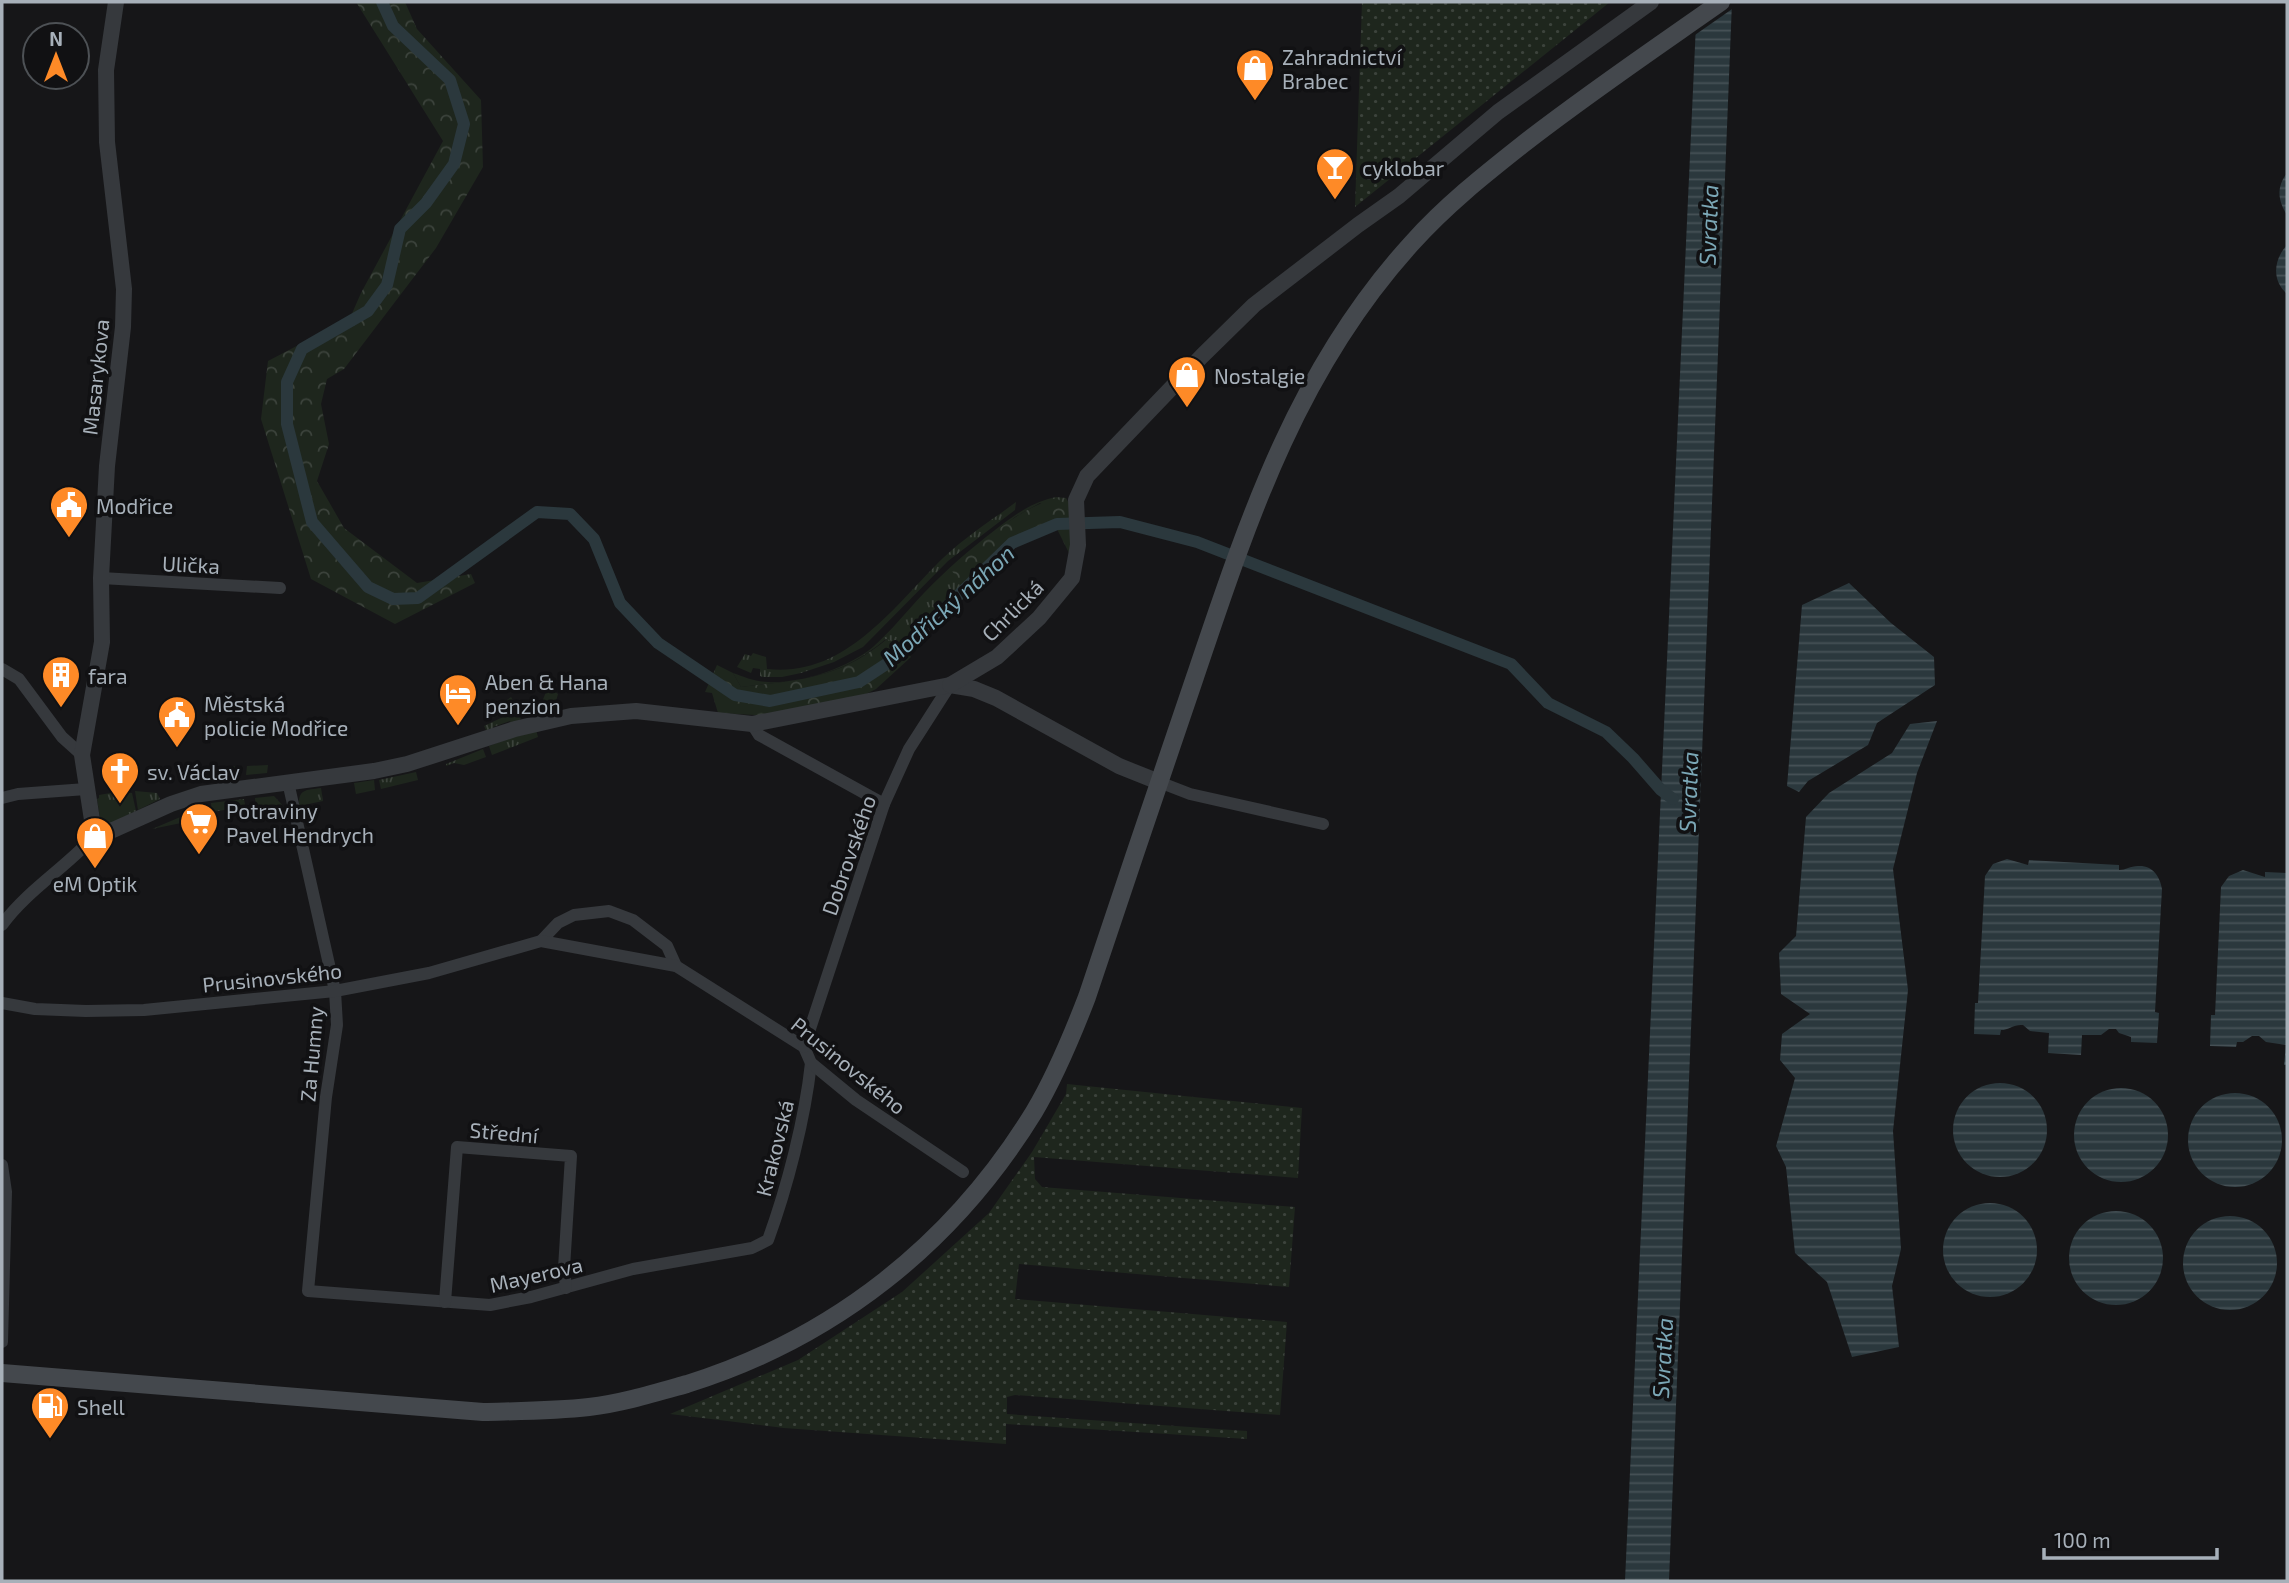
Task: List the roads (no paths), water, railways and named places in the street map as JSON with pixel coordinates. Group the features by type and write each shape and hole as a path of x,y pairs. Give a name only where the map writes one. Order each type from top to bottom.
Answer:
{"main road":[{"path":"2,1373 483,1412 590,1407 653,1394 715,1375 770,1352 824,1324 913,1258 965,1205 1012,1146 1035,1110 1065,1052 1087,996 1245,532 1273,461 1311,384 1371,293 1412,243 1453,202 1558,118 1721,2"}],"street":[{"name":"Masarykova","path":"99,831 92,820 82,755 102,642 101,578 107,466 123,327 124,289 107,142 106,70 116,2"},
{"name":"Chrlická","path":"950,685 997,657 1039,618 1072,578 1079,545 1075,510 1078,492 1087,476 1254,305 1410,188 1498,112 1651,2"},
{"name":"Ulička","path":"101,578 280,588"},
{"path":"2,669 19,679 62,737 82,755"},
{"path":"2,925 12,911 82,851 99,831 113,830 170,804 201,794 374,771 407,764 515,729 582,715 636,711 751,724 950,685 974,689 996,698 1119,766 1191,794 1323,824"},
{"name":"Dobrovského","path":"804,1047 884,804 909,749 950,685"},
{"path":"751,724 759,735 884,804"},
{"name":"Za Humny","path":"288,782 335,991 337,1025 326,1097 308,1291"},
{"path":"2,798 18,794 86,789"},
{"name":"Prusinovského","path":"541,941 558,923 574,915 609,911 633,920 667,946 676,966"},
{"name":"Prusinovského","path":"2,1003 36,1009 144,1010 335,991 429,973 541,941 676,966 804,1047 811,1063 856,1101 963,1172"},
{"name":"Krakovská","path":"768,1240 808,1094 811,1063"},
{"name":"Střední","path":"444,1302 457,1147 571,1156 564,1268 566,1288"},
{"path":"2,1165 6,1192 2,1342"},
{"name":"Mayerova","path":"308,1291 490,1305 507,1303 633,1269 752,1248 768,1240"}],"water":[{"name":"Svratka","path":"1697,2 1732,2 1669,1581 1625,1581"},
{"path":"2287,173 2287,215 2280,194 2281,184"},
{"path":"2287,245 2287,294 2278,282 2276,270 2279,257"},
{"path":"1849,583 1891,623 1934,657 1935,685 1877,723 1868,745 1808,781 1799,792 1787,786 1802,605"},
{"path":"1937,721 1917,773 1893,869 1908,990 1893,1131 1901,1249 1892,1286 1899,1347 1852,1357 1827,1282 1795,1253 1786,1167 1776,1146 1795,1078 1780,1060 1782,1034 1810,1014 1781,994 1779,953 1796,936 1806,817 1829,793 1892,753 1910,724"},
{"path":"2007,859 2028,865 2029,860 2119,865 2119,870 2143,866 2154,872 2162,889 2155,1012 2159,1013 2157,1043 2131,1042 2131,1037 2119,1033 2116,1029 2109,1029 2101,1035 2082,1035 2081,1055 2048,1053 2049,1033 2030,1031 2023,1025 2001,1030 2000,1035 1974,1034 1985,876 1993,864"},
{"path":"2243,870 2265,877 2265,872 2287,873 2287,1065 2284,1065 2286,1045 2266,1042 2259,1036 2237,1042 2236,1047 2210,1046 2211,1015 2215,1015 2221,887 2229,876"},
{"path":"2000,1083 2018,1087 2033,1097 2043,1112 2047,1130 2043,1148 2033,1163 2018,1173 2000,1177 1982,1173 1967,1163 1957,1148 1953,1130 1957,1112 1967,1097 1982,1087"},
{"path":"2121,1088 2139,1092 2154,1102 2164,1117 2168,1135 2164,1153 2154,1168 2139,1178 2121,1182 2103,1178 2088,1168 2078,1153 2074,1135 2078,1117 2088,1102 2103,1092"},
{"path":"2235,1093 2253,1097 2268,1107 2278,1122 2282,1140 2278,1158 2268,1173 2253,1183 2235,1187 2217,1183 2202,1173 2192,1158 2188,1140 2192,1122 2202,1107 2217,1097"},
{"path":"1990,1203 2008,1207 2023,1217 2033,1232 2037,1250 2033,1268 2023,1283 2008,1293 1990,1297 1972,1293 1957,1283 1947,1268 1943,1250 1947,1232 1957,1217 1972,1207"},
{"path":"2116,1211 2134,1215 2149,1225 2159,1240 2163,1258 2159,1276 2149,1291 2134,1301 2116,1305 2098,1301 2083,1291 2073,1276 2069,1258 2073,1240 2083,1225 2098,1215"},
{"path":"2230,1216 2248,1220 2263,1230 2273,1245 2277,1263 2273,1281 2263,1296 2248,1306 2230,1310 2212,1306 2197,1296 2187,1281 2183,1263 2187,1245 2197,1230 2212,1220"}],"waterway":[{"name":"Modřický náhon","path":"382,2 393,26 450,80 464,124 454,164 426,203 400,229 387,285 368,311 302,349 287,382 287,424 312,522 368,587 393,599 418,598 537,512 570,514 594,539 620,603 658,643 735,695 770,701 859,682 891,661 1012,543 1057,524 1120,522 1197,542 1511,664 1548,703 1606,732 1661,790 1673,799"}],"place":[{"name":"Zahradnictví Brabec","path":"1255,102"},
{"name":"cyklobar","path":"1335,201"},
{"name":"Nostalgie","path":"1187,409"},
{"name":"Modřice","path":"69,539"},
{"name":"fara","path":"61,709"},
{"name":"Aben & Hana penzion","path":"458,727"},
{"name":"Městská policie Modřice","path":"177,749"},
{"name":"sv. Václav","path":"120,805"},
{"name":"Potraviny Pavel Hendrych","path":"199,856"},
{"name":"eM Optik","path":"95,870"},
{"name":"Shell","path":"50,1440"}]}
